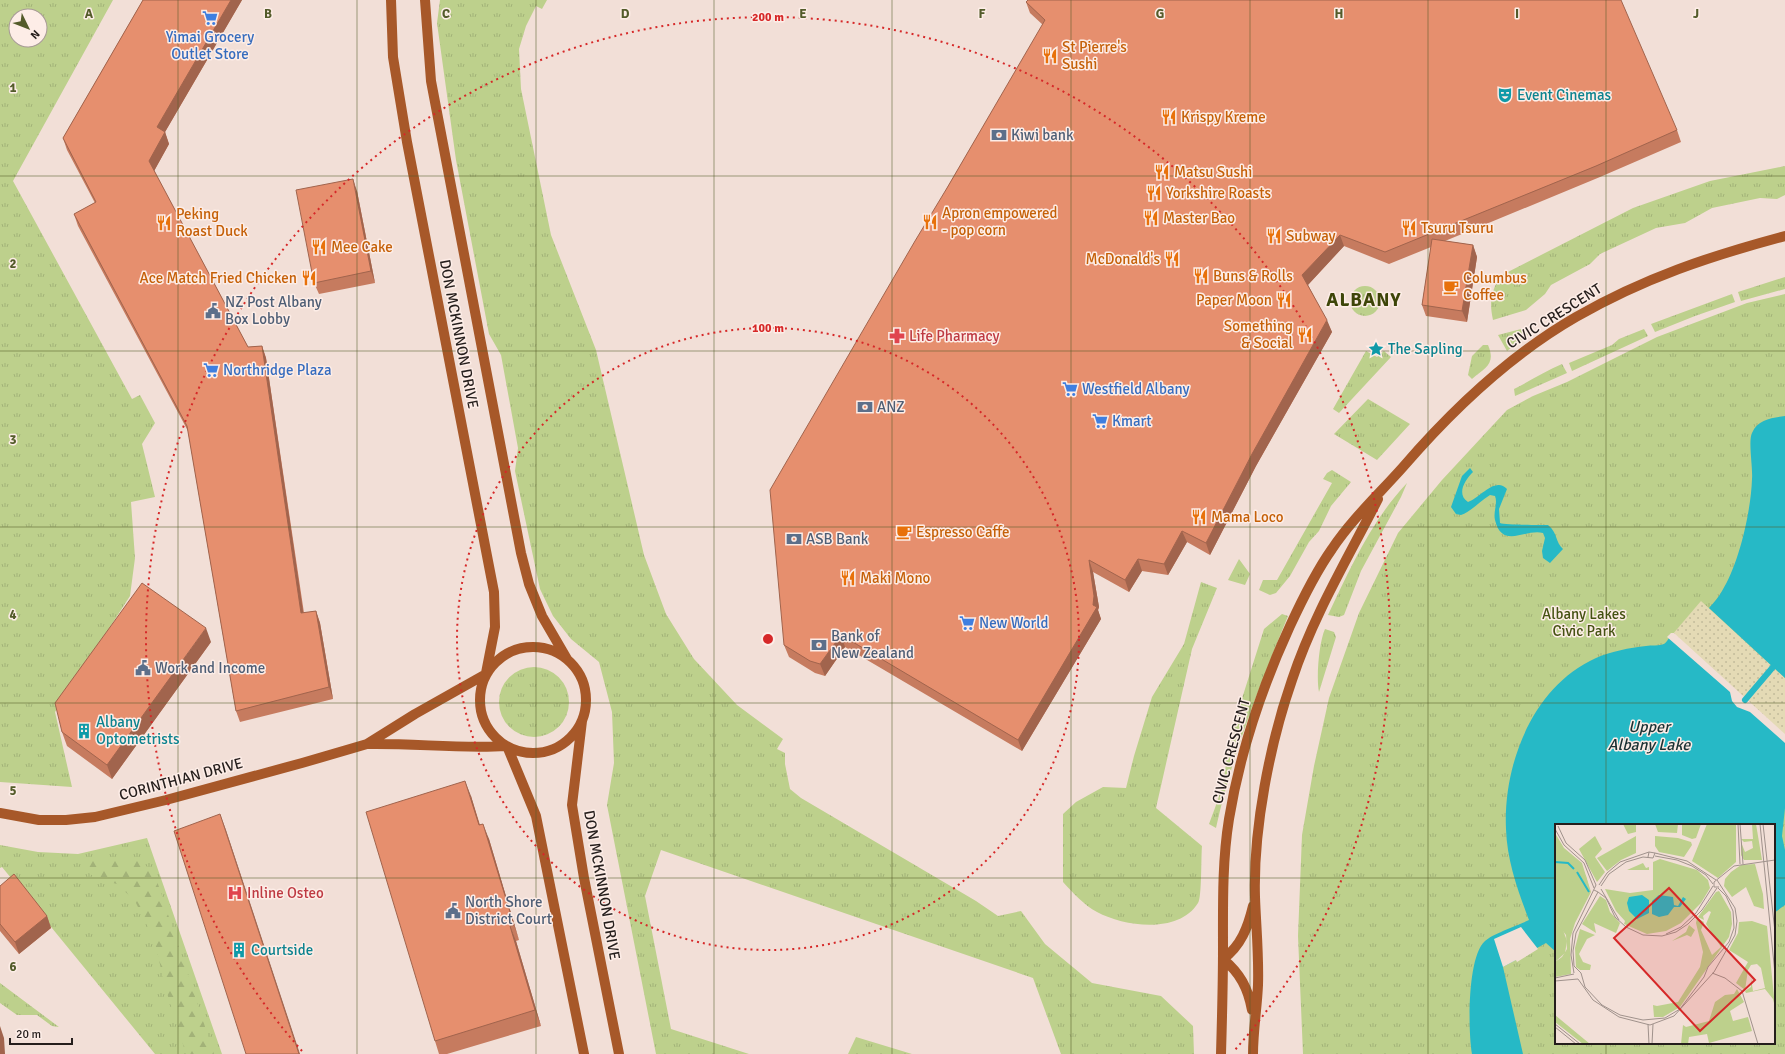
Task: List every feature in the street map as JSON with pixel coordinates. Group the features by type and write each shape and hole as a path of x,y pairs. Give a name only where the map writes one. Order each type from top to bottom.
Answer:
{"street":[{"name":"DON MCKINNON DRIVE","path":"391,0 393,57 406,142 494,592 495,627 486,674"},
{"name":"DON MCKINNON DRIVE","path":"425,0 427,42 433,88 521,553 529,584 542,616 567,659"},
{"name":"CIVIC CRESCENT","path":"1221,1054 1223,902 1229,819 1242,761 1260,700 1282,644 1317,573 1331,550 1354,520 1383,490 1429,437 1483,385 1524,351 1573,318 1633,287 1698,261 1785,236"},
{"name":"CIVIC CRESCENT","path":"1253,1054 1254,1023 1258,984 1258,935 1255,896 1258,833 1275,737 1292,678 1331,588 1383,490"},
{"path":"539,647 549,649 567,659 578,672 584,687 586,698 582,720 569,738 550,750 528,753 507,746 492,734 480,710 480,691 486,674 500,658 519,648 539,647"},
{"name":"CORINTHIAN DRIVE","path":"367,744 420,711 486,674"},
{"name":"DON MCKINNON DRIVE","path":"582,720 572,805 584,878 619,1054"},
{"name":"CORINTHIAN DRIVE","path":"0,813 39,820 66,820 95,817 166,800 367,744 397,743 474,748 507,746"},
{"path":"507,746 536,816 584,1054"},
{"path":"1254,1023 1250,997 1246,985 1240,975 1223,959 1232,953 1239,944 1250,918 1255,896"}],"green space":[{"path":"0,0 113,0 13,181 132,399 140,395 155,423 142,444 155,497 131,502 135,558 130,596 55,712 72,787 0,782"},
{"path":"440,0 547,0 542,9 536,6 526,26 519,49 521,89 551,235 596,350 644,555 666,614 694,659 737,705 783,739 777,749 785,753 785,764 790,789 801,798 976,901 998,916 1021,911 1045,944 1092,983 1161,996 1193,1026 1194,1054 1061,1054 1033,978 661,850 645,896 671,1029 749,1054 656,1054 607,805 614,763 612,712 599,662 571,639 553,616 540,589 515,471 518,448 501,355 489,334 456,160 437,23"},
{"path":"1785,166 1785,195 1777,199 1760,198 1712,208 1685,223 1656,228 1600,254 1590,264 1551,285 1545,294 1526,310 1493,320 1491,302 1500,276 1633,208 1710,181"},
{"path":"1785,277 1785,289 1741,301 1738,292"},
{"path":"1365,286 1376,290 1380,301 1376,312 1365,316 1354,312 1350,301 1354,290"},
{"path":"1732,294 1735,302 1655,332 1651,324"},
{"name":"Albany Lakes Civic Park","path":"1785,294 1785,1054 1303,1054 1298,936 1302,835 1314,766 1329,698 1359,613 1398,533 1442,480 1507,410 1533,396 1567,382 1657,337 1747,303"},
{"path":"1525,328 1533,331 1507,351 1498,335"},
{"path":"1644,329 1648,336 1572,371 1569,363 1612,345 1619,339"},
{"path":"1483,345 1488,345 1491,357 1490,361 1485,368 1472,379 1468,375 1472,356"},
{"path":"1366,351 1377,357 1384,351 1391,357 1339,413 1333,409"},
{"path":"1562,364 1567,373 1515,396 1514,389"},
{"path":"1368,399 1410,424 1377,460 1334,434"},
{"path":"1332,470 1351,482 1331,506 1319,531 1309,542 1290,576 1276,593 1270,595 1259,590 1263,580 1277,580 1332,483 1323,479 1327,473"},
{"path":"1407,483 1361,571 1344,615 1339,617 1328,615 1353,563 1372,529 1394,498"},
{"path":"1239,559 1250,574 1245,585 1228,580"},
{"path":"1201,582 1217,588 1192,649 1156,808 1202,846 1201,885 1199,899 1198,903 1189,913 1178,920 1151,925 1136,924 1109,917 1097,912 1088,906 1063,882 1063,814 1076,802 1103,787 1126,788 1152,697 1184,644"},
{"path":"1282,614 1288,616 1238,747 1216,828 1209,824 1224,778 1226,749 1264,629"},
{"path":"1325,629 1334,632 1336,637 1319,692 1319,660 1321,642"},
{"path":"534,667 547,670 559,677 566,689 569,702 566,715 559,727 547,734 534,737 521,734 509,727 502,715 499,702 502,689 509,677 521,670"},
{"path":"147,838 222,1054 155,1054 2,867 0,868 0,845 38,852 78,854"},
{"path":"116,857 139,859 155,875 214,1054 186,1054 166,990 154,939 135,901 117,884 97,879 81,867 94,859"},
{"path":"0,983 59,1027 52,1026 37,1015 17,1015 0,1003"},
{"path":"856,1037 912,1054 848,1054"}],"sand":[{"path":"1701,601 1785,678 1785,736 1672,635"}],"water":[{"path":"1785,416 1785,678 1709,608 1719,595 1734,567 1747,521 1751,492 1752,474 1750,442 1752,433 1762,422"},
{"path":"1470,468 1473,472 1463,487 1462,491 1464,499 1468,502 1497,485 1507,489 1499,509 1500,523 1515,525 1548,525 1563,549 1550,563 1543,558 1542,551 1545,538 1543,533 1536,532 1509,536 1503,534 1498,529 1495,520 1495,496 1490,495 1461,515 1456,514 1451,507 1462,476"},
{"name":"Upper Albany Lake","path":"1670,637 1785,736 1785,808 1782,836 1785,850 1785,905 1775,912 1775,824 1555,824 1555,951 1546,943 1503,967 1523,1054 1472,1054 1470,995 1475,962 1479,950 1488,938 1529,920 1517,887 1508,853 1506,829 1506,804 1510,779 1526,730 1539,707 1555,687 1574,671 1596,658 1614,652 1662,645 1666,643"}],"pier":[{"path":"1671,633 1674,633 1785,734 1785,743 1750,712 1737,707 1732,701 1730,692 1667,637"},
{"path":"1521,927 1538,949 1517,962 1516,960 1503,967 1494,939"}],"building":[{"name":"Northridge Plaza","path":"143,0 231,0 157,127 165,132 149,161 248,347 262,346 301,613 316,611 329,687 236,711 187,426 74,214 96,202 63,138"},
{"name":"Westfield Albany","path":"1028,0 1621,0 1677,130 1596,166 1385,252 1340,235 1302,275 1327,320 1252,454 1206,543 1182,531 1164,564 1138,559 1125,580 1089,560 1094,596 1093,605 1097,607 1018,740 841,635 820,664 810,661 784,645 770,490 1045,20 1026,2"},
{"path":"353,179 371,271 314,283 296,190"},
{"name":"Columbus Coffee","path":"1432,239 1473,245 1462,311 1422,305"},
{"path":"142,583 206,628 107,765 62,732 55,703"},
{"name":"North Shore District Court","path":"465,781 479,825 483,824 514,925 510,926 535,1010 435,1041 366,812"},
{"name":"Courtside","path":"220,814 299,1054 246,1054 174,831"},
{"path":"14,874 47,916 15,942 0,924 0,886"}],"waterway":[{"path":"1745,700 1773,667"}],"place":[{"name":"Yimai Grocery Outlet Store","path":"210,18"},
{"name":"St Pierre's Sushi","path":"1050,56"},
{"name":"Event Cinemas","path":"1505,95"},
{"name":"Krispy Kreme","path":"1169,117"},
{"name":"Kiwi bank","path":"999,135"},
{"name":"Matsu Sushi","path":"1162,172"},
{"name":"Yorkshire Roasts","path":"1154,193"},
{"name":"Master Bao","path":"1151,218"},
{"name":"Apron empowered - pop corn","path":"930,222"},
{"name":"Peking Roast Duck","path":"164,223"},
{"name":"Tsuru Tsuru","path":"1409,228"},
{"name":"Subway","path":"1274,236"},
{"name":"Mee Cake","path":"319,247"},
{"name":"McDonald's","path":"1172,259"},
{"name":"Buns & Rolls","path":"1201,276"},
{"name":"Ace Match Fried Chicken","path":"309,278"},
{"name":"Columbus Coffee","path":"1451,287"},
{"name":"Paper Moon","path":"1284,300"},
{"name":"NZ Post Albany Box Lobby","path":"213,311"},
{"name":"Something & Social","path":"1305,335"},
{"name":"Life Pharmacy","path":"897,336"},
{"name":"The Sapling","path":"1376,349"},
{"name":"Northridge Plaza","path":"211,370"},
{"name":"Westfield Albany","path":"1070,389"},
{"name":"ANZ","path":"865,407"},
{"name":"Kmart","path":"1100,421"},
{"name":"Mama Loco","path":"1199,517"},
{"name":"Espresso Caffe","path":"904,532"},
{"name":"ASB Bank","path":"794,539"},
{"name":"Maki Mono","path":"848,578"},
{"name":"New World","path":"967,623"},
{"name":"Bank of New Zealand","path":"819,645"},
{"name":"Work and Income","path":"143,668"},
{"name":"Albany Optometrists","path":"84,731"},
{"name":"Inline Osteo","path":"235,893"},
{"name":"North Shore District Court","path":"453,911"},
{"name":"Courtside","path":"239,950"}],"district":[{"name":"ALBANY","path":"1364,300"}]}
